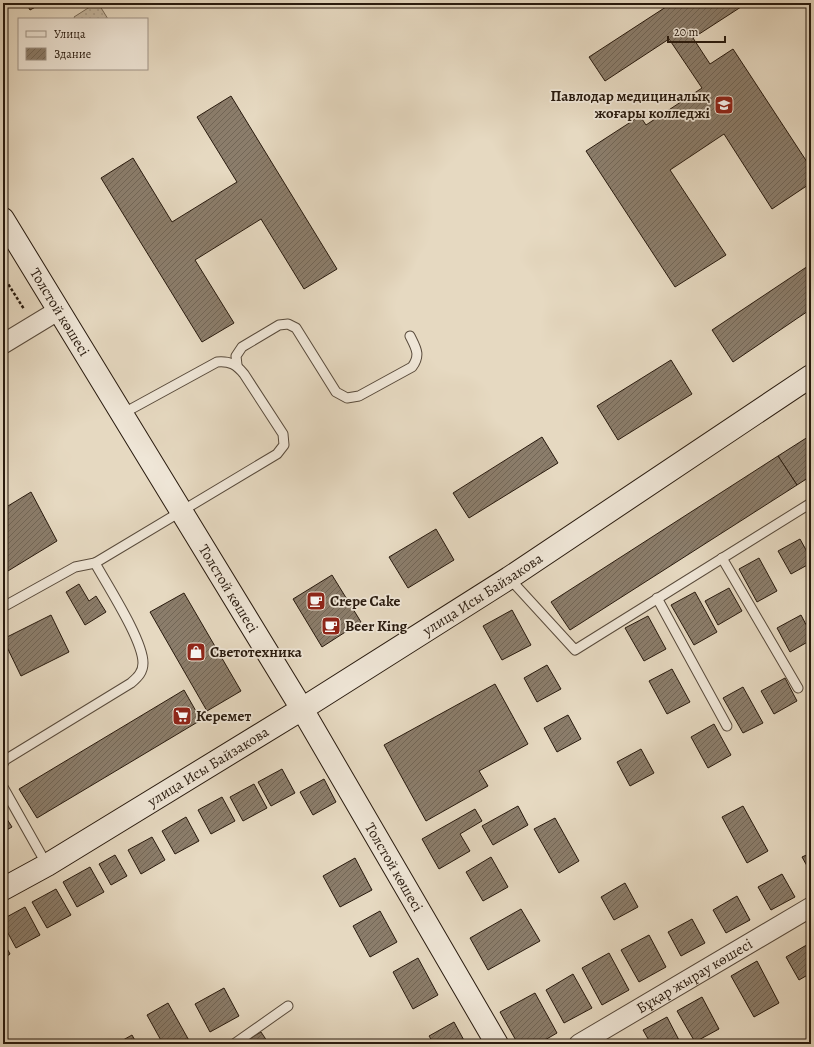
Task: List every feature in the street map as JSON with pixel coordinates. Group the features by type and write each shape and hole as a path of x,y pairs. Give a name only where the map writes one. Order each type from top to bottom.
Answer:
{"main road":[{"name":"Толстой көшесі","path":"3,219 302,709 497,1044"},
{"name":"улица Исы Байзакова","path":"3,889 47,864 302,709 509,578 809,382"}],"street":[{"path":"3,344 58,310"},
{"name":"Бұқар жырау көшесі","path":"578,1044 811,908"}],"lane":[{"path":"237,365 236,356 242,347 279,325 288,324 296,328 336,392 347,398 359,396 412,367 417,360 418,352 410,336"},
{"path":"3,607 84,563 95,563 277,454 284,445 283,434 244,374 237,365 227,361 217,362 122,414"},
{"path":"509,578 576,650 811,503"},
{"path":"722,558 798,688"},
{"path":"3,764 5,760 131,683 141,675 143,662 138,642 95,563"},
{"path":"657,598 727,726"},
{"path":"3,787 47,864"},
{"path":"234,1044 288,1006"}],"path":[{"path":"3,276 34,325"}],"shaded area":[{"path":"98,3 107,18 74,18"}],"building":[{"path":"26,3 40,3 41,4 30,10"},
{"path":"672,3 743,3 744,5 693,38 710,64 733,49 811,168 811,183 772,209 724,134 670,170 726,255 675,287 586,151 640,116 646,125 702,88 669,39 605,81 589,57"},
{"path":"231,96 337,269 304,289 261,219 195,260 234,323 202,342 101,178 133,158 172,222 237,182 197,117"},
{"path":"811,264 811,309 733,362 712,330"},
{"path":"671,360 692,394 618,440 597,406"},
{"path":"811,435 811,476 797,485 778,456"},
{"path":"542,437 558,463 469,518 453,493"},
{"path":"778,456 797,485 570,630 551,602"},
{"path":"31,492 57,541 3,574 3,509"},
{"path":"436,529 454,560 408,588 389,557"},
{"path":"800,539 811,559 811,563 791,574 778,551"},
{"path":"759,558 777,591 757,602 739,569"},
{"path":"332,575 361,622 322,647 293,599"},
{"path":"79,584 89,601 96,596 106,612 85,625 66,592"},
{"path":"729,588 742,611 718,625 705,601"},
{"path":"695,592 717,632 694,645 671,605"},
{"name":"Светотехника","path":"184,593 241,691 207,711 150,612"},
{"path":"512,610 531,645 502,660 483,626"},
{"path":"51,615 69,652 21,676 3,639"},
{"path":"801,615 811,634 811,640 790,652 777,628"},
{"path":"648,616 666,649 644,661 625,628"},
{"path":"547,665 561,689 537,702 524,678"},
{"path":"672,669 690,702 667,714 649,681"},
{"path":"785,678 797,701 774,714 761,691"},
{"path":"495,684 528,744 479,771 488,786 426,821 384,745"},
{"path":"743,687 763,723 743,733 723,698"},
{"path":"184,690 201,720 37,818 19,789"},
{"path":"568,715 581,739 557,752 544,728"},
{"path":"714,724 731,755 708,768 691,737"},
{"path":"641,749 654,773 630,786 617,762"},
{"path":"282,769 295,793 271,806 258,782"},
{"path":"324,779 336,802 313,815 300,792"},
{"path":"254,784 267,808 243,821 230,797"},
{"path":"222,797 235,821 211,834 198,810"},
{"path":"518,806 528,825 493,845 482,826"},
{"path":"743,806 768,851 747,863 722,817"},
{"path":"475,809 482,821 460,834 470,851 439,869 422,839"},
{"path":"3,813 12,827 3,832"},
{"path":"186,817 199,841 175,854 162,831"},
{"path":"555,818 579,861 559,873 534,829"},
{"path":"152,837 165,860 141,874 128,850"},
{"path":"811,853 811,873 802,857"},
{"path":"115,855 127,876 111,885 99,864"},
{"path":"491,857 508,887 483,901 466,872"},
{"path":"355,858 372,890 340,907 323,876"},
{"path":"90,867 104,892 77,907 63,882"},
{"path":"782,874 795,897 771,910 758,887"},
{"path":"625,883 638,907 614,920 601,897"},
{"path":"56,889 71,915 47,928 32,902"},
{"path":"737,896 750,920 726,933 713,910"},
{"path":"25,907 40,935 16,948 3,924 3,919"},
{"path":"521,909 540,941 488,970 470,938"},
{"path":"380,911 397,942 370,957 353,926"},
{"path":"692,919 705,943 681,956 668,932"},
{"path":"649,935 666,967 639,982 621,950"},
{"path":"3,941 10,954 3,959"},
{"path":"810,943 811,973 799,980 786,957"},
{"path":"609,953 629,990 602,1005 582,968"},
{"path":"418,958 438,995 413,1009 393,972"},
{"path":"757,961 779,1003 754,1017 731,976"},
{"path":"573,974 592,1008 564,1023 546,990"},
{"path":"224,988 239,1016 210,1032 195,1004"},
{"path":"535,993 557,1033 538,1044 518,1044 500,1012"},
{"path":"702,997 719,1029 695,1042 677,1011"},
{"path":"168,1003 191,1044 163,1044 147,1015"},
{"path":"667,1017 680,1042 676,1044 651,1044 643,1030"},
{"path":"454,1022 466,1044 434,1044 429,1036"},
{"path":"261,1032 269,1044 240,1044"},
{"path":"132,1035 137,1044 116,1044"}],"place":[{"name":"Павлодар медициналық жоғары колледжі","path":"724,105"},
{"name":"Crepe Cake","path":"316,601"},
{"name":"Beer King","path":"331,626"},
{"name":"Светотехника","path":"196,652"},
{"name":"Керемет","path":"182,716"}]}
